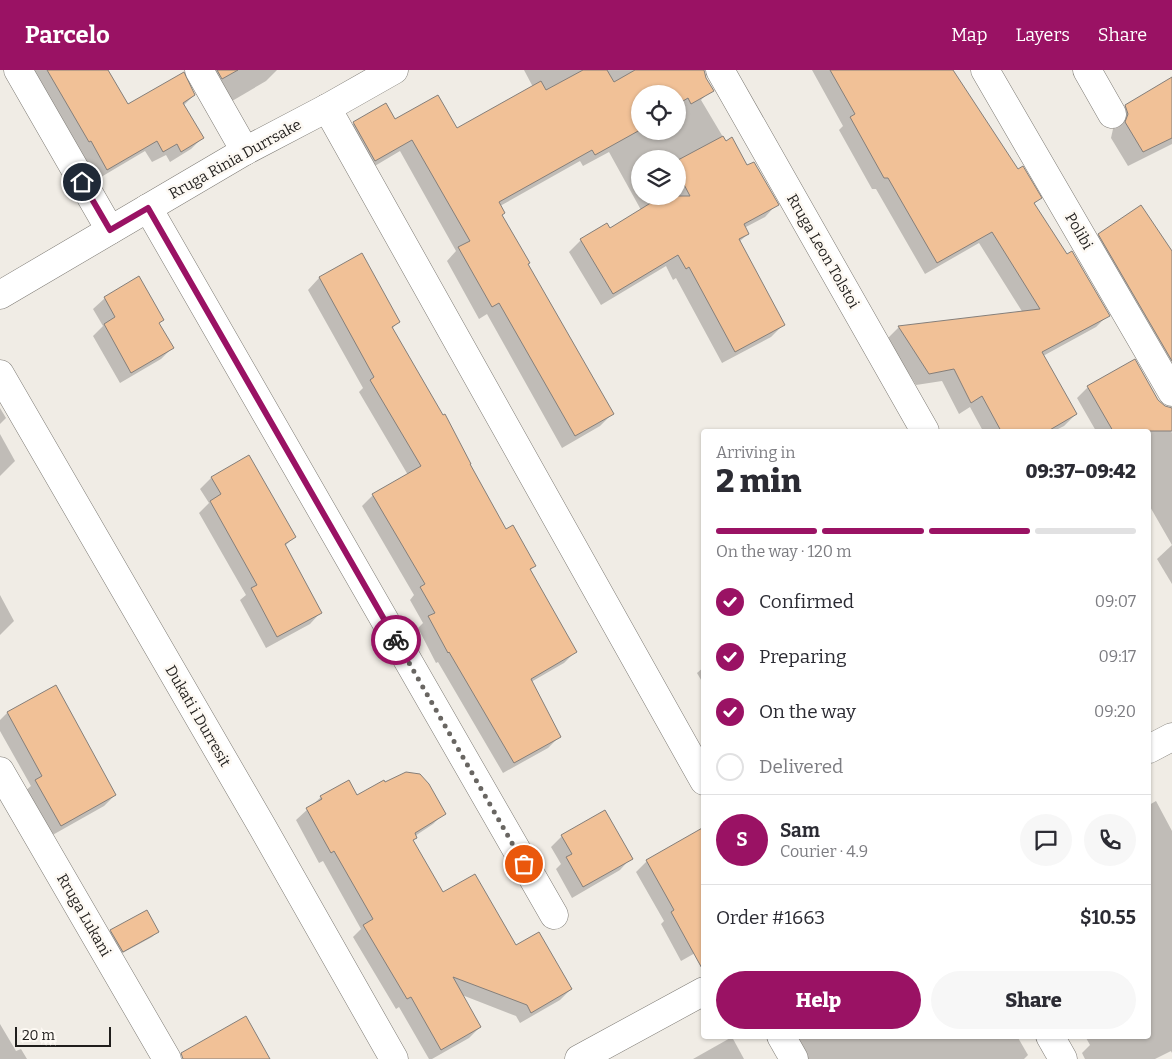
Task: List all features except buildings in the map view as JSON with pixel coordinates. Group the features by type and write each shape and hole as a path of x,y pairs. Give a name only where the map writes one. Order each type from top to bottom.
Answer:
{"street":[{"path":"18,70 110,230"},
{"path":"199,70 245,151"},
{"name":"Rruga Rinia Durrsake","path":"0,295 245,151 394,70"},
{"name":"Rruga Leon Tolstoi","path":"720,70 924,429"},
{"name":"Polibi","path":"985,70 1172,392"},
{"path":"1087,70 1112,114"},
{"path":"327,108 701,776"},
{"path":"148,208 554,916"},
{"name":"Dukati i Durresit","path":"0,374 263,828 394,1059"},
{"path":"1151,748 1172,737"},
{"name":"Rruga Lukani","path":"0,771 167,1059"},
{"path":"579,1059 701,993"},
{"path":"783,1039 794,1059"},
{"path":"1052,1039 1063,1059"}],"way so far":[{"path":"396,640 524,864"}],"route":[{"path":"82,182 110,230 148,208 396,640"}]}
